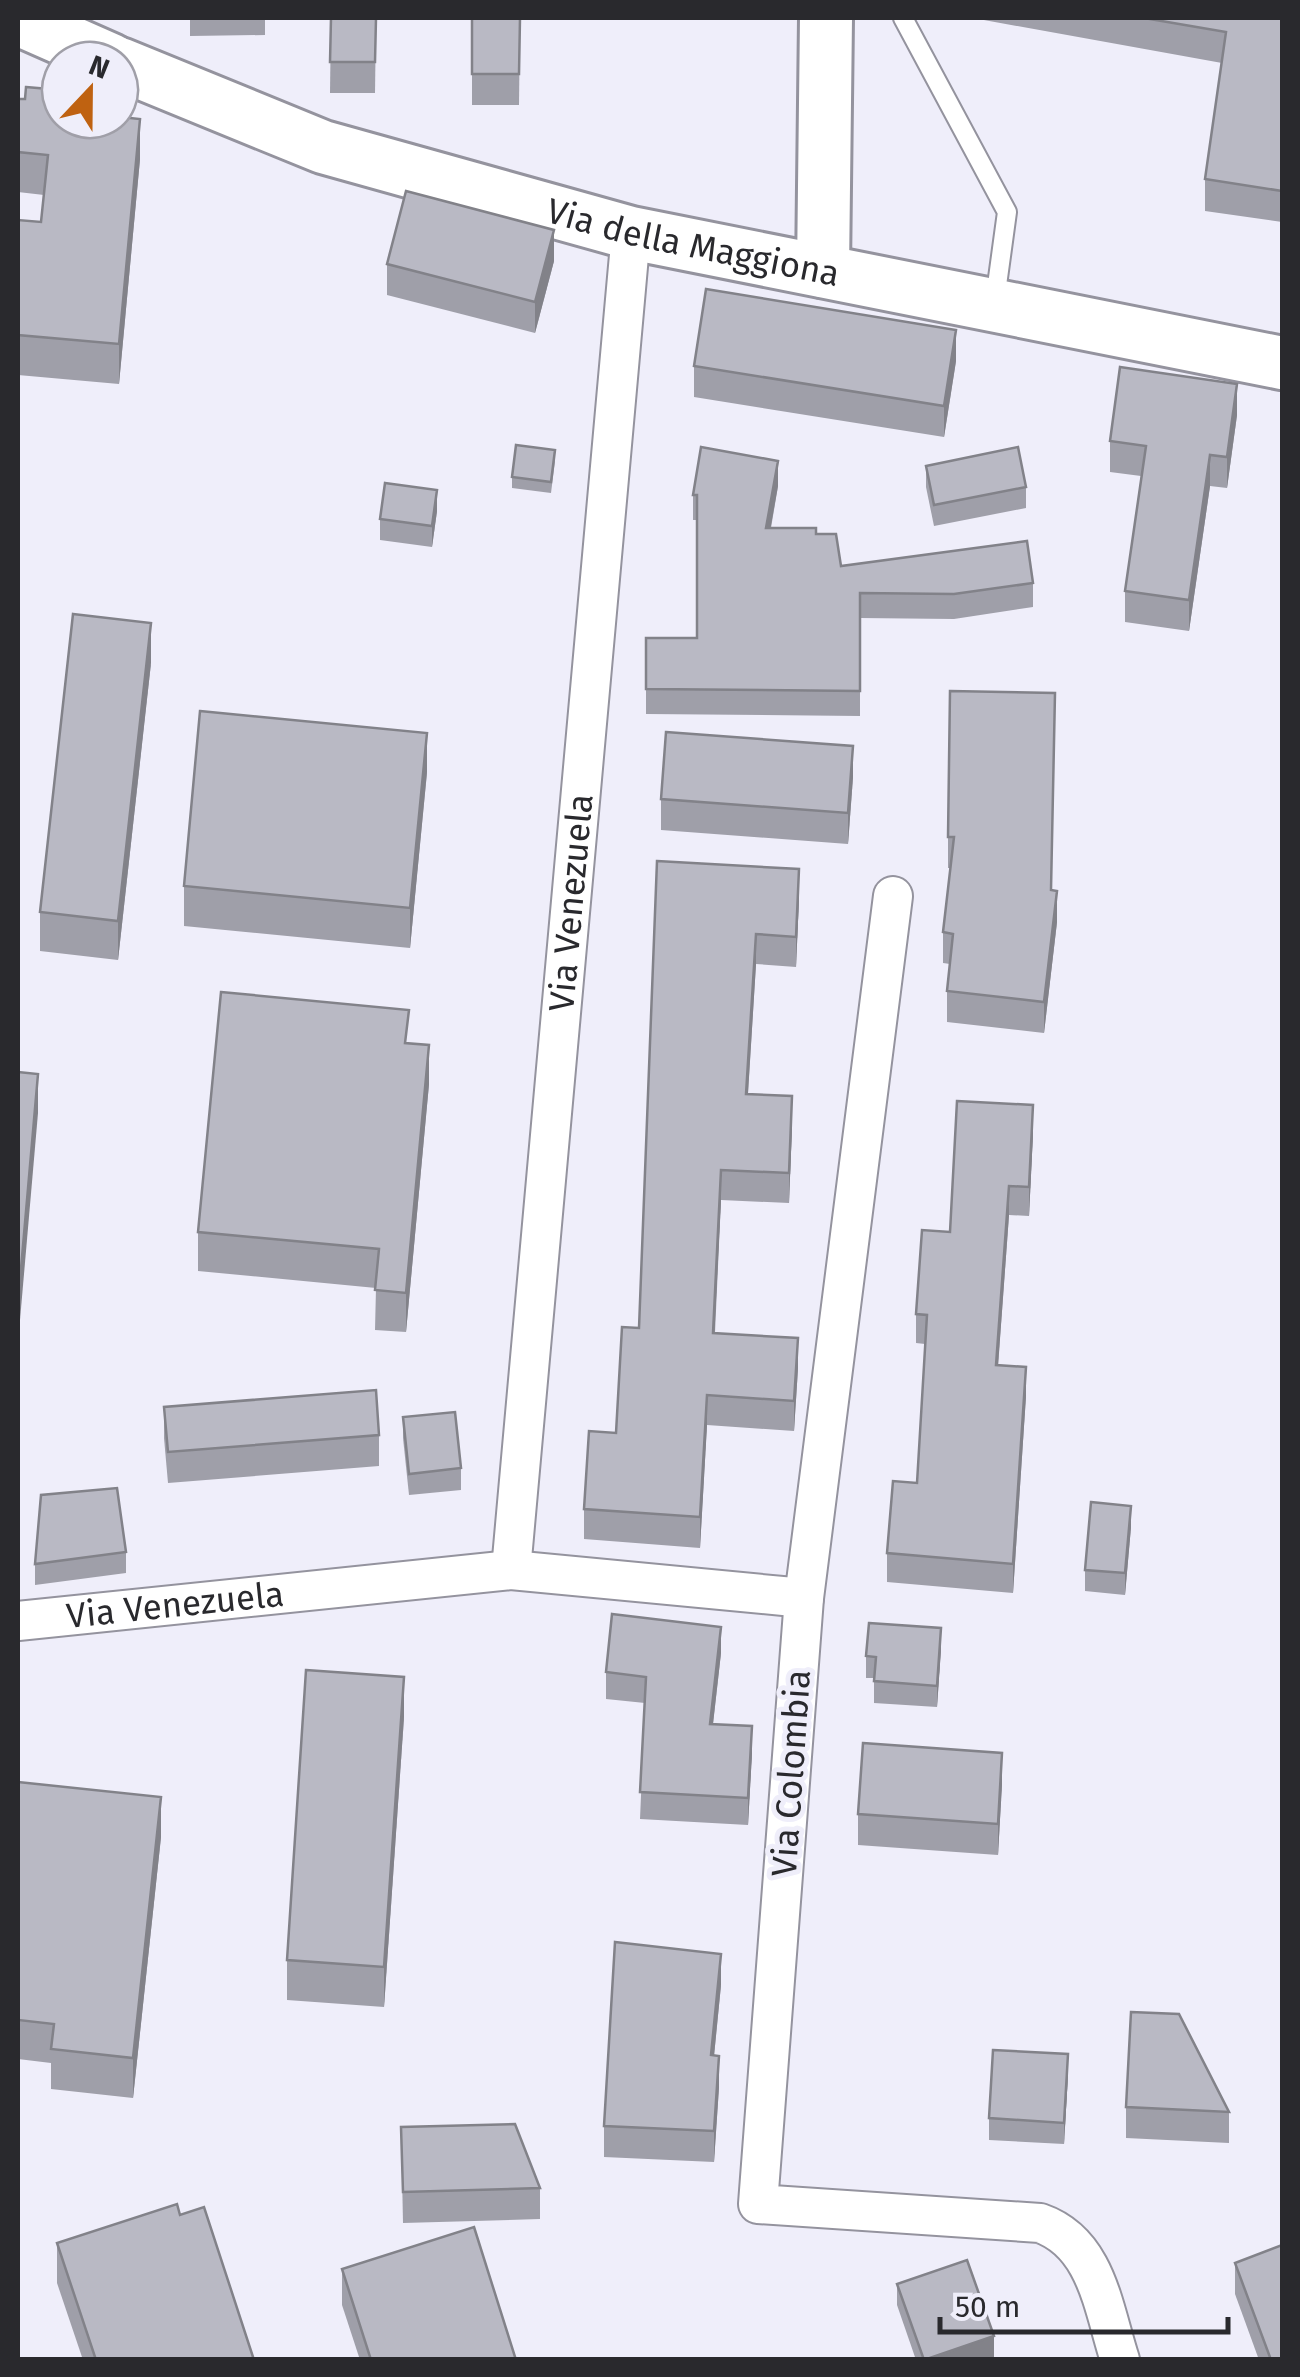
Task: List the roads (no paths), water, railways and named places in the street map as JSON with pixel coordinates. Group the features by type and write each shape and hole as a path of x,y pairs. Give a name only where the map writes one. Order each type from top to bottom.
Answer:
{"street":[{"path":"18,18 67,40"},
{"path":"823,272 826,18"},
{"name":"Via della Maggiona","path":"140,72 323,147 631,233 1282,363"},
{"name":"Via Venezuela","path":"511,1570 631,233"},
{"name":"Via Colombia","path":"893,896 804,1598 758,2204 1040,2223 1056,2229 1074,2240 1086,2258 1120,2360"},
{"name":"Via Venezuela","path":"18,1621 511,1570 804,1598"}],"lane":[{"path":"902,18 1007,212 995,306"}]}
